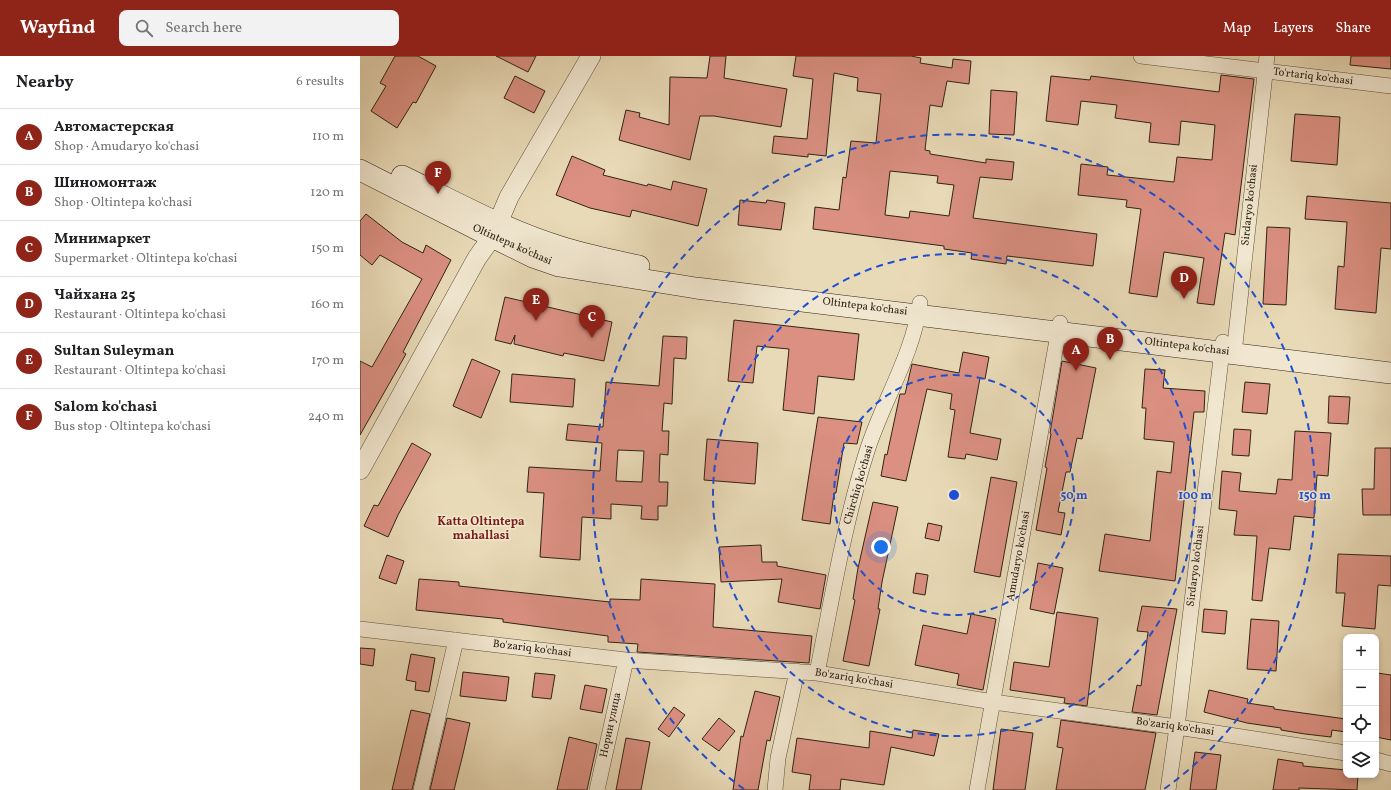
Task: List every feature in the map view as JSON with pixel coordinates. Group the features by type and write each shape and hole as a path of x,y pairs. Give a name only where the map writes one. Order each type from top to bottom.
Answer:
{"main road":[{"name":"Oltintepa ko'chasi","path":"360,156 495,230"},
{"name":"Oltintepa ko'chasi","path":"360,170 495,230 648,268 919,308 1228,348 1391,373"},
{"name":"Oltintepa ko'chasi","path":"1228,348 1391,362"}],"street":[{"path":"360,470 477,258 495,230 508,197 591,56"},
{"name":"To'rtariq ko'chasi","path":"1141,56 1391,86"},
{"name":"Sirdaryo ko'chasi","path":"1168,790 1267,56"},
{"name":"Chirchiq ko'chasi","path":"817,673 851,505 868,449 914,334 919,308"},
{"name":"Amudaryo ko'chasi","path":"977,790 1060,327"},
{"name":"Bo'zariq ko'chasi","path":"360,629 626,660 817,673 993,702 1177,727 1343,753"},
{"path":"421,790 456,640"},
{"name":"Норин улица","path":"597,790 626,660"},
{"path":"775,790 778,758 797,671"},
{"path":"1379,761 1391,764"}],"building":[{"path":"395,56 418,56 436,66 416,103 413,102 397,128 371,111 386,86 380,83"},
{"path":"496,56 536,56 528,72"},
{"path":"710,56 726,56 724,78 787,89 781,127 714,116 700,116 690,160 619,140 626,110 640,113 639,117 669,125 670,77 707,78"},
{"path":"796,56 911,56 921,58 920,63 952,68 953,59 971,61 969,84 947,81 942,107 930,105 925,150 930,151 930,154 986,163 986,159 1014,162 1012,180 980,177 973,218 1097,234 1093,266 1007,256 1006,264 971,259 972,253 944,249 944,246 813,229 815,207 839,210 843,177 846,178 851,141 876,143 881,94 857,91 858,78 834,73 826,156 808,154 808,157 772,153 774,136 807,139 813,79 793,76","holes":["890,171 938,176 937,183 954,185 949,216 910,211 909,218 885,215"]},
{"path":"1351,56 1391,56 1391,69 1350,65"},
{"path":"1221,75 1254,79 1235,235 1225,233 1214,305 1197,303 1204,258 1164,252 1157,297 1129,293 1141,209 1126,207 1127,200 1078,195 1081,164 1108,167 1107,175 1174,182 1177,157 1212,160 1215,125 1181,121 1179,145 1149,142 1151,123 1115,118 1117,105 1081,101 1078,125 1046,121 1051,76 1090,80 1091,76 1219,92"},
{"path":"515,76 545,91 534,113 504,98"},
{"path":"991,90 1017,92 1014,135 989,134"},
{"path":"1295,114 1340,117 1337,165 1291,161"},
{"path":"572,156 605,170 603,175 647,186 648,184 671,190 673,181 707,189 698,226 632,210 630,217 590,208 556,195"},
{"path":"1307,196 1391,203 1391,249 1381,248 1376,313 1335,309 1338,266 1344,267 1347,222 1305,219"},
{"path":"740,200 766,203 767,200 785,203 781,230 738,225"},
{"path":"366,214 402,242 423,253 426,245 451,260 403,352 406,354 360,435 360,361 372,367 422,279 380,255 372,265 360,255 360,221"},
{"path":"1267,227 1290,228 1286,305 1263,304"},
{"path":"505,297 612,322 604,361 564,353 563,356 514,344 515,335 511,344 495,340"},
{"path":"734,320 859,334 854,380 818,376 814,414 783,410 789,349 757,346 753,383 728,381"},
{"path":"663,336 687,337 686,359 674,358 672,404 664,403 662,431 669,431 668,455 660,454 659,482 668,482 667,506 658,506 658,520 641,519 642,506 611,504 611,519 582,517 580,560 540,557 544,493 527,492 529,467 600,471 602,443 566,440 568,424 603,427 606,382 659,386","holes":["618,450 644,451 642,482 616,481"]},
{"path":"963,352 989,357 985,379 980,378 970,433 1001,439 997,460 966,454 965,459 948,457 955,410 950,409 952,394 927,389 906,481 881,476 900,394 905,394 912,364 959,373"},
{"path":"472,359 500,371 481,418 453,406"},
{"path":"1062,361 1096,368 1082,439 1077,438 1070,472 1066,472 1058,512 1065,513 1061,535 1036,530 1047,468 1045,467"},
{"path":"1145,369 1165,370 1163,388 1205,391 1204,412 1194,412 1175,581 1099,571 1105,534 1150,541 1157,471 1171,473 1174,442 1144,439 1146,408 1142,408"},
{"path":"512,374 575,379 573,407 510,402"},
{"path":"1245,382 1270,384 1267,414 1242,412"},
{"path":"1329,396 1350,397 1348,424 1328,423"},
{"path":"818,417 862,422 857,444 844,443 836,493 834,493 830,524 802,520"},
{"path":"1234,429 1251,430 1249,456 1232,455"},
{"path":"1295,431 1331,433 1328,476 1317,475 1314,518 1294,516 1290,550 1269,548 1262,601 1252,600 1257,536 1234,535 1237,511 1219,509 1222,471 1241,473 1239,491 1276,494 1278,479 1292,480"},
{"path":"707,439 758,443 755,484 704,480"},
{"path":"412,443 431,454 398,515 388,537 364,526 374,505 378,506"},
{"path":"1375,448 1391,448 1391,515 1363,515 1362,489 1374,489"},
{"path":"991,477 1017,482 1000,577 974,572"},
{"path":"873,502 898,507 882,582 878,609 880,609 869,666 843,661 855,600 853,599 858,568"},
{"path":"928,523 942,526 939,541 925,538"},
{"path":"761,545 762,562 777,562 777,566 826,575 820,609 778,602 782,579 721,582 719,547"},
{"path":"1338,554 1391,556 1391,586 1378,585 1375,629 1342,626 1345,593 1336,593"},
{"path":"387,555 404,561 396,584 379,578"},
{"path":"1038,563 1063,568 1054,614 1030,609"},
{"path":"916,573 928,575 925,595 913,593"},
{"path":"419,579 459,582 459,586 610,602 610,599 640,600 641,579 715,584 713,627 812,636 809,663 637,652 638,644 608,642 608,636 503,622 503,619 416,610"},
{"path":"1142,606 1177,609 1157,715 1132,712 1137,685 1141,686 1148,632 1137,631"},
{"path":"1204,609 1227,611 1225,634 1202,632"},
{"path":"1057,612 1098,618 1087,706 1064,703 1065,698 1010,690 1014,662 1049,667"},
{"path":"971,614 996,619 983,690 957,685 959,674 915,665 923,625 967,634"},
{"path":"1251,619 1279,621 1276,671 1247,669"},
{"path":"360,648 375,649 373,666 360,664"},
{"path":"411,654 435,658 429,692 415,690 416,682 406,680"},
{"path":"463,672 509,677 506,701 460,696"},
{"path":"535,673 555,675 551,699 532,697"},
{"path":"1379,673 1391,675 1391,740 1379,738"},
{"path":"585,685 607,689 602,713 580,709"},
{"path":"1209,690 1248,699 1247,703 1274,707 1274,709 1343,719 1343,732 1332,730 1331,737 1305,734 1281,730 1281,728 1247,723 1204,712"},
{"path":"755,691 780,697 770,741 767,740 758,790 733,790 741,736 743,737"},
{"path":"674,707 685,715 669,737 658,729"},
{"path":"411,710 430,714 412,790 392,790"},
{"path":"447,718 470,723 463,754 454,790 430,790"},
{"path":"719,718 735,731 719,751 702,739"},
{"path":"1061,720 1156,733 1145,790 1056,790 1063,748 1057,747"},
{"path":"1001,729 1033,733 1025,790 993,790"},
{"path":"913,730 939,734 934,756 891,747 884,785 841,779 840,790 809,790 811,775 792,772 797,738 869,748 870,731 912,738"},
{"path":"569,737 597,744 587,790 557,790"},
{"path":"626,738 650,742 641,790 616,790"},
{"path":"1195,752 1221,755 1216,790 1190,790"},
{"path":"1278,759 1303,763 1303,766 1343,770 1343,778 1358,778 1357,790 1299,788 1299,790 1273,790"}],"place":[{"name":"Salom ko'chasi","path":"438,194"},
{"name":"Чайхана 25","path":"1184,299"},
{"name":"Sultan Suleyman","path":"536,321"},
{"name":"Минимаркет","path":"592,338"},
{"name":"Шиномонтаж","path":"1110,360"},
{"name":"Автомастерская","path":"1076,371"}],"district":[{"name":"Katta Oltintepa mahallasi","path":"481,529"}]}
